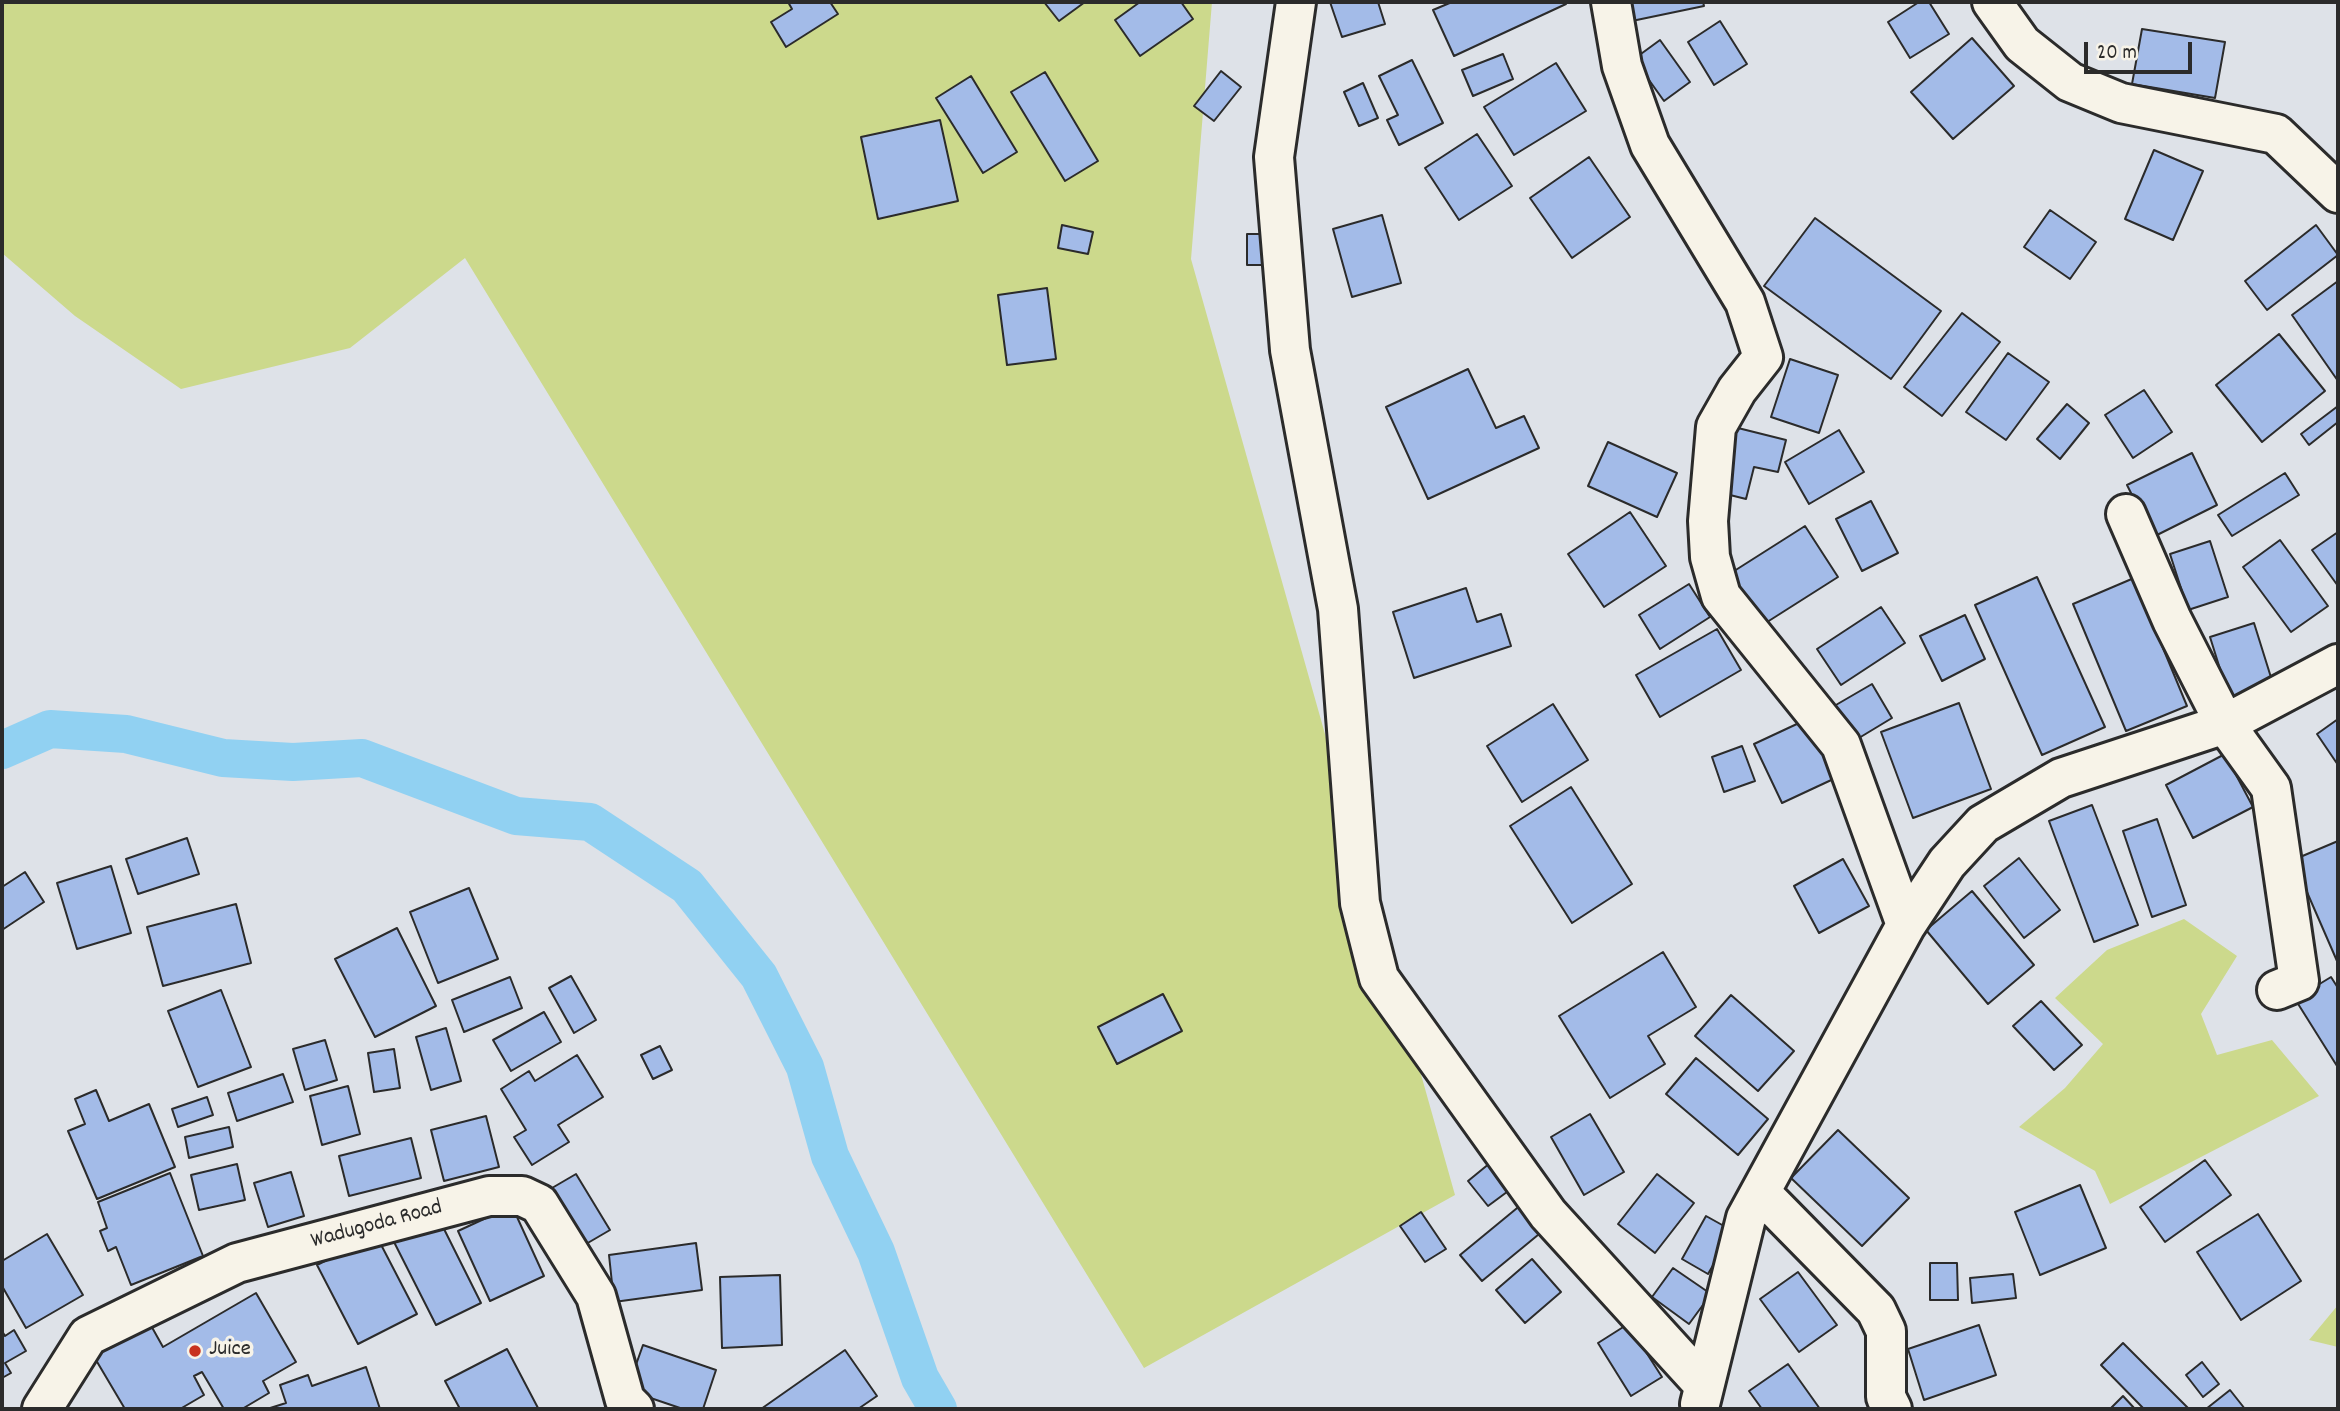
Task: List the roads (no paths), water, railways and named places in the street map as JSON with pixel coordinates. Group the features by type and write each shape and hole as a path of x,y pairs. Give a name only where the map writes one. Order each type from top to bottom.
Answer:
{"street":[{"path":"1296,2 1274,157 1290,350 1338,609 1360,903 1379,978 1548,1214 1701,1397"},
{"path":"1611,2 1622,66 1650,145 1745,302 1763,358 1737,390 1716,427 1708,521 1710,556 1721,596 1841,745 1906,925"},
{"path":"1992,2 2022,44 2070,82 2121,103 2276,134 2338,193"},
{"path":"2126,514 2172,620 2225,724 2271,788 2299,981 2277,990"},
{"path":"1701,1397 1746,1218 1906,925 1947,863 1983,824 2061,778 2225,724 2338,664"},
{"path":"1761,1193 1876,1310 1886,1331 1886,1398 1892,1409"},
{"name":"Wadugoda Road","path":"41,1409 88,1336 237,1263 489,1196 522,1196 539,1204 596,1296 625,1401 634,1409"}],"waterway":[{"path":"2,750 50,729 126,734 223,758 293,762 362,758 516,816 590,822 687,886 759,976 805,1067 830,1156 876,1252 920,1378 938,1409"}],"place":[{"name":"Juice","path":"195,1351"}]}
